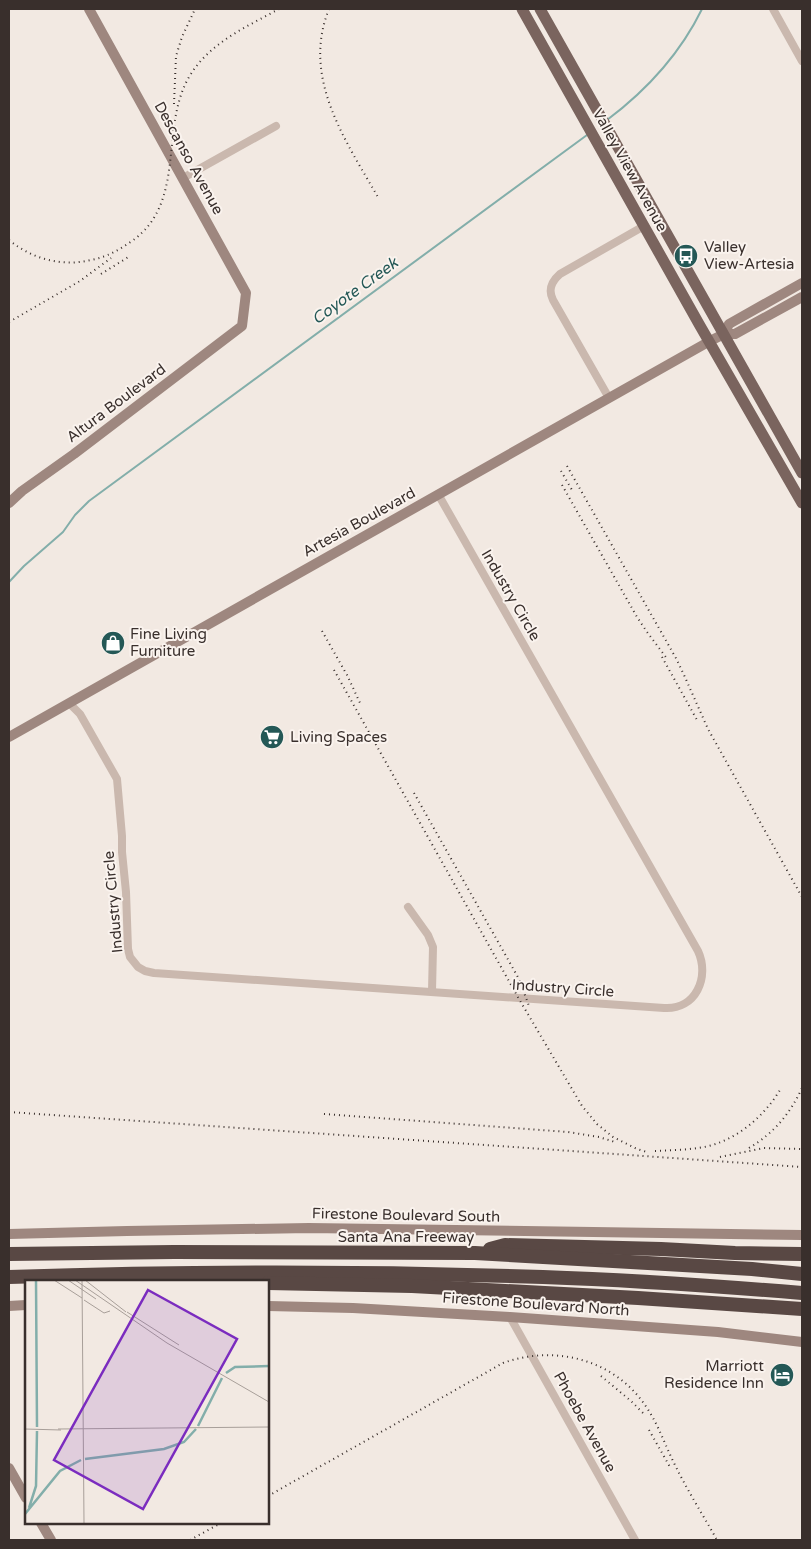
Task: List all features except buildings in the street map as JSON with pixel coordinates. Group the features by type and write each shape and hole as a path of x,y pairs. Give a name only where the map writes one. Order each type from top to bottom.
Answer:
{"highway":[{"path":"474,1253 505,1245 802,1254"},
{"name":"Santa Ana Freeway","path":"9,1254 174,1252 474,1253 752,1269 802,1274"},
{"path":"9,1277 186,1273 544,1277 802,1293"},
{"path":"269,1283 412,1286 802,1309"},
{"path":"9,1285 25,1285"}],"main road":[{"name":"Valley View Avenue","path":"522,9 802,503"},
{"name":"Valley View Avenue","path":"540,9 802,472"},
{"path":"776,456 789,449"}],"street":[{"name":"Descanso Avenue","path":"89,9 246,293 242,326"},
{"path":"773,9 802,61"},
{"path":"183,178 276,126"},
{"path":"609,398 553,300 550,294 551,284 560,274 644,226"},
{"name":"Artesia Boulevard","path":"724,334 729,324 802,283"},
{"name":"Artesia Boulevard","path":"9,736 710,341 724,334 735,334 802,297"},
{"name":"Altura Boulevard","path":"9,503 22,491 74,454 242,326"},
{"name":"Industry Circle","path":"69,703 80,714 118,779 128,949 129,954 138,967 154,973 486,996 668,1008 683,1004 692,998 700,987 703,973 702,961 698,951 438,494"},
{"path":"408,907 428,935 433,947 432,992"},
{"name":"Firestone Boulevard South","path":"9,1234 127,1230 309,1228 802,1235"},
{"path":"9,1306 25,1306"},
{"name":"Firestone Boulevard North","path":"269,1306 352,1308 510,1317 718,1332 802,1342"},
{"name":"Phoebe Avenue","path":"510,1317 635,1540"},
{"path":"9,1468 25,1496"},
{"path":"42,1524 51,1540"}],"waterway":[{"name":"Coyote Creek","path":"607,120 649,84 673,56 702,9"},
{"name":"Coyote Creek","path":"9,582 24,566 63,532 75,515 89,501 587,135"}],"railway":[{"path":"174,104 176,56 182,37 195,9"},
{"path":"9,240 37,257 58,262 80,262 102,257 132,241 149,225 160,206 170,164 175,119 180,97 189,77 197,65 218,45 241,29 279,9"},
{"path":"329,9 322,35 320,60 324,84 341,132 379,199"},
{"path":"101,274 130,256"},
{"path":"9,322 80,281 111,258"},
{"path":"567,466 677,660 708,729 802,897"},
{"path":"561,471 572,490"},
{"path":"562,485 637,617 668,660"},
{"path":"322,631 347,675 361,705"},
{"path":"662,657 697,720"},
{"path":"334,670 519,999 582,1106 597,1124 613,1137 647,1152"},
{"path":"414,793 519,979 529,1006"},
{"path":"749,1148 774,1129 787,1114 802,1088"},
{"path":"655,1151 709,1146 731,1138 750,1125 774,1100 780,1090"},
{"path":"9,1112 802,1167"},
{"path":"324,1114 568,1132 599,1137 615,1142"},
{"path":"720,1157 764,1148 802,1149"},
{"path":"269,1495 503,1363 544,1355 564,1356 583,1360 602,1368 619,1378 634,1392 651,1415 679,1473 717,1540"},
{"path":"601,1376 645,1415"},
{"path":"649,1430 670,1467"},
{"path":"190,1540 219,1524"}],"place":[{"name":"Valley View-Artesia","path":"686,256"},
{"name":"Fine Living Furniture","path":"113,643"},
{"name":"Living Spaces","path":"272,737"},
{"name":"Marriott Residence Inn","path":"782,1375"}]}
